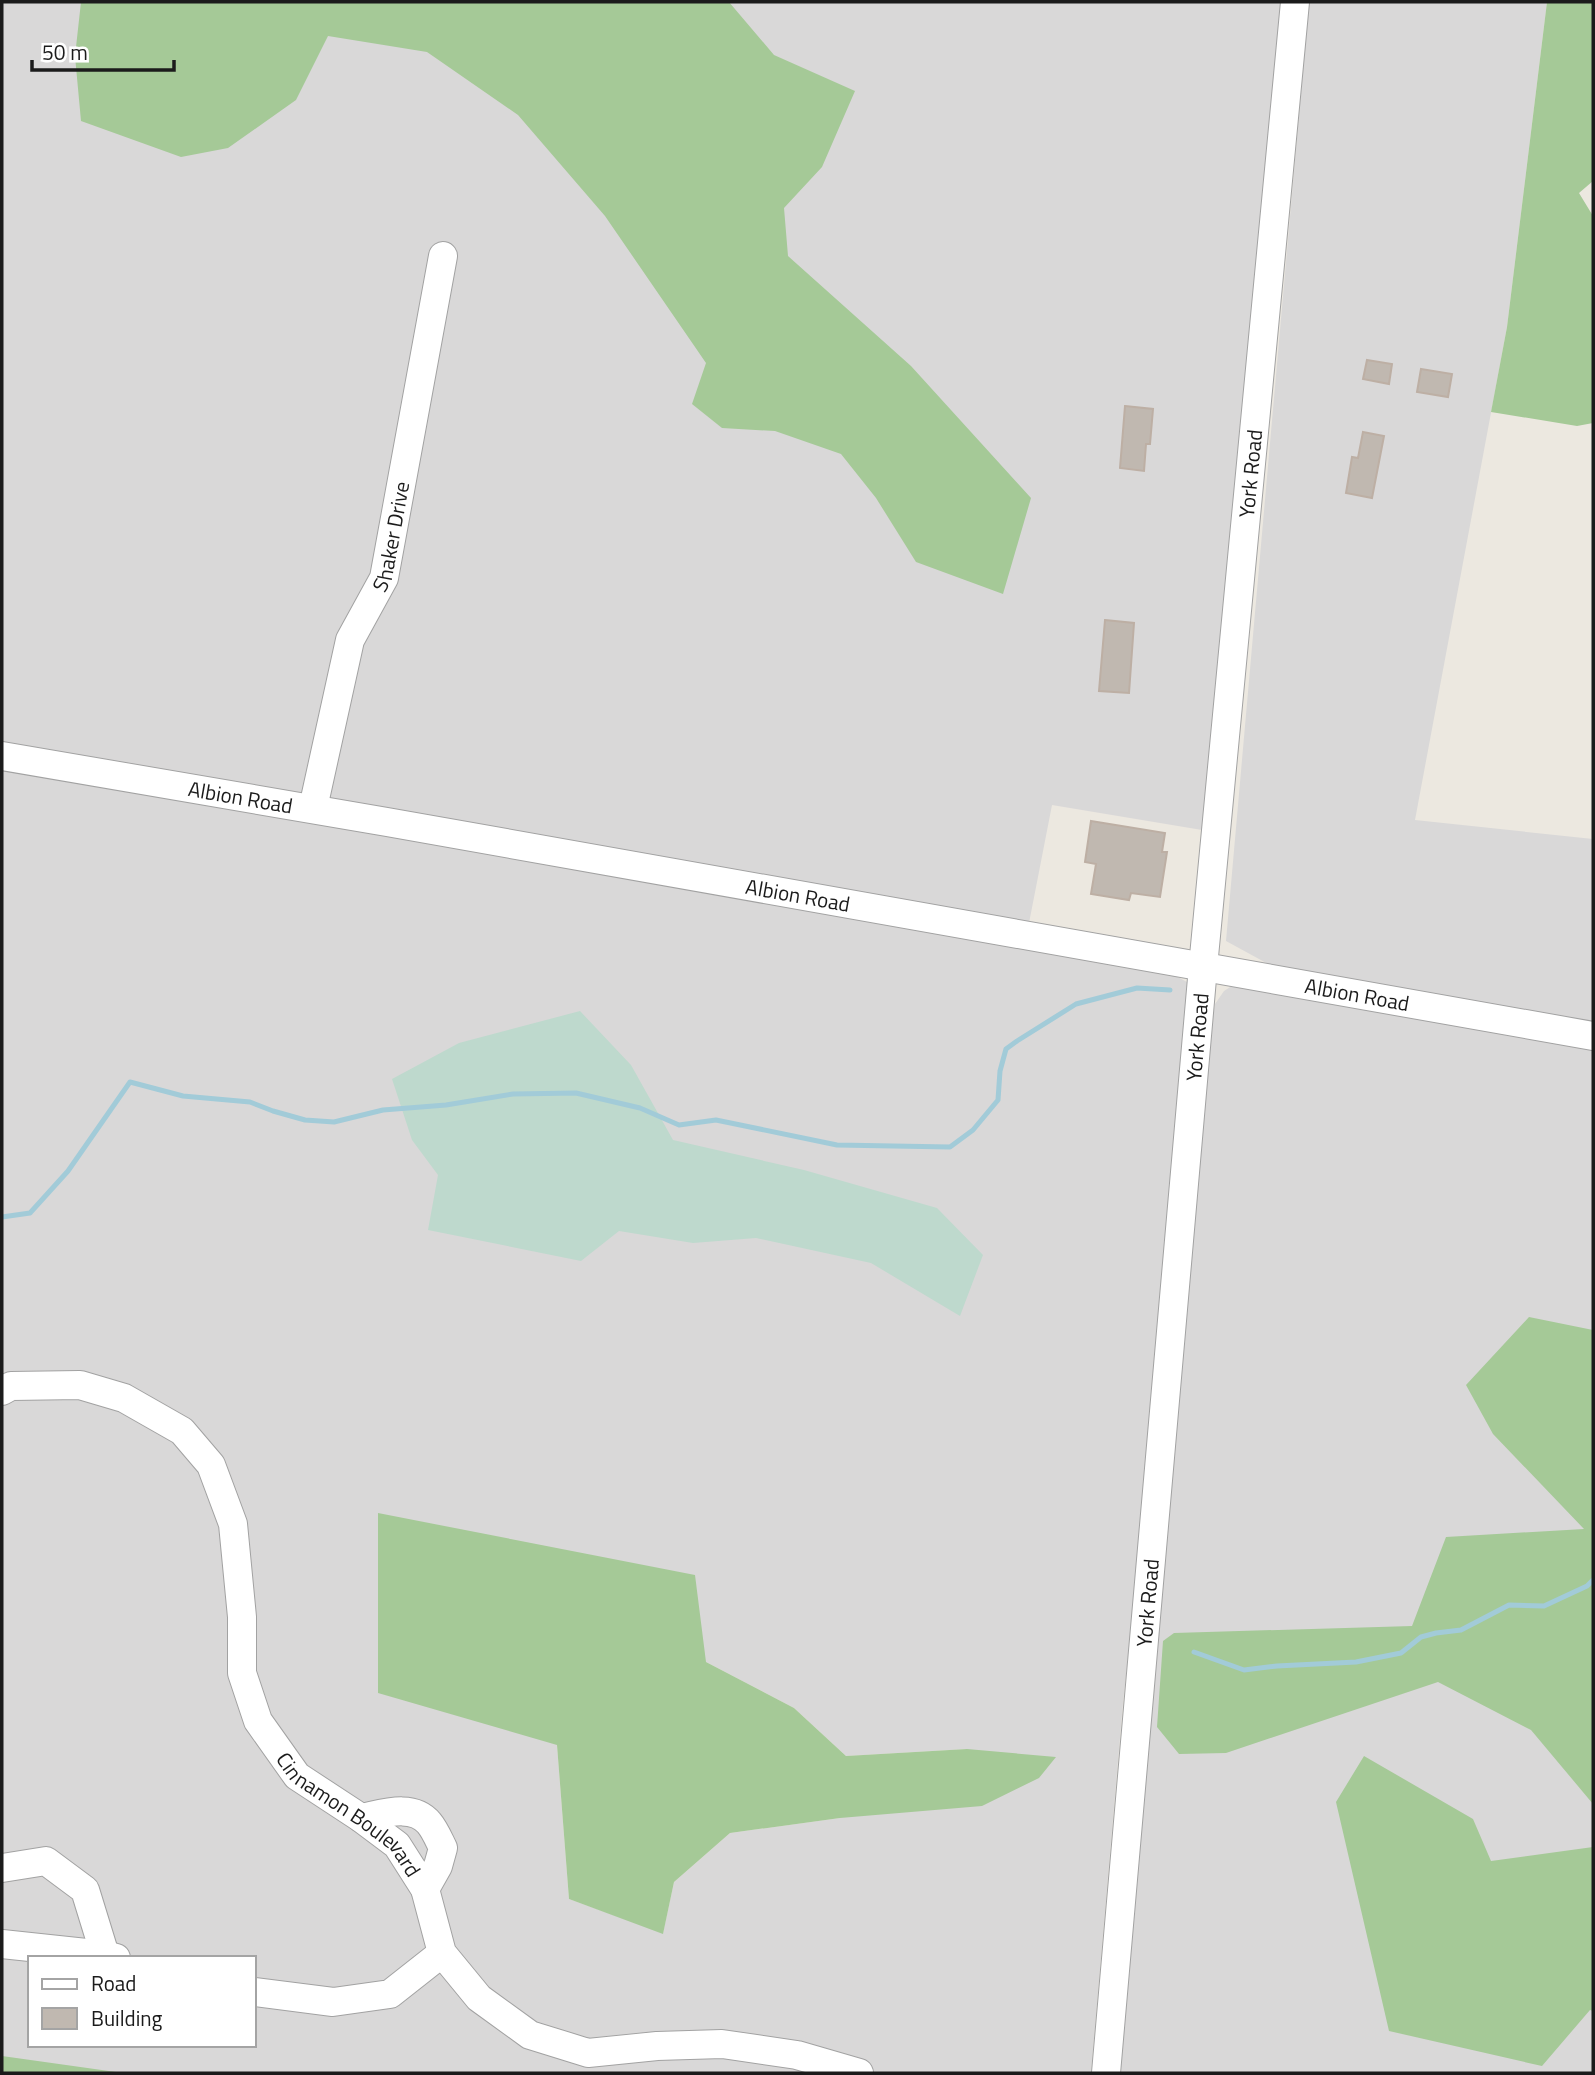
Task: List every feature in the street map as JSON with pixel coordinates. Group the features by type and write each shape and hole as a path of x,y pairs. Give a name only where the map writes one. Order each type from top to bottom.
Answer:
{"street":[{"name":"York Road","path":"1106,2073 1203,967 1296,2"},
{"name":"Shaker Drive","path":"313,808 350,640 384,578 443,256"},
{"name":"Albion Road","path":"2,755 1593,1036"},
{"name":"Cinnamon Boulevard","path":"5,1382 80,1385 124,1398 182,1431 211,1465 233,1524 242,1617 242,1673 258,1721 297,1776 397,1845 425,1889 442,1953 479,1998 530,2035 588,2053 657,2046 722,2044 797,2056 859,2073"},
{"path":"361,1818 404,1811 416,1814 428,1822 443,1848 438,1866 425,1889"},
{"path":"2,1868 46,1861 85,1890 110,1956 2,1944"},
{"path":"256,1992 333,2003 390,1994 442,1953"}],"shaded area":[{"path":"2,2 1281,2 1208,831 1052,805 1029,923 2,746"},
{"path":"1309,2 1547,2 1507,327 1415,820 1593,839 1593,1024 1270,965 1226,941"},
{"path":"2,768 1161,968 1187,982 1150,1453 1123,1703 1091,2073 2,2073","holes":["706,1662 794,1708 846,1756 967,1749 840,1818 730,1833 674,1882 663,1933 569,1899 557,1745"]},
{"path":"1238,982 1593,1046 1593,2073 1118,2073 1208,1047 1215,1004 1224,991"}],"green space":[{"path":"81,2 729,2 774,55 855,91 822,167 784,208 788,256 911,366 1031,498 1003,594 916,562 876,498 841,454 775,431 722,428 692,404 706,363 605,216 518,115 427,52 328,36 296,100 228,148 181,157 81,121 75,56"},
{"path":"1547,2 1593,2 1593,181 1579,193 1593,216 1593,423 1577,426 1491,412 1507,327"},
{"path":"580,1011 631,1065 673,1140 804,1170 937,1208 983,1255 960,1316 871,1263 756,1238 693,1243 619,1231 581,1261 428,1230 438,1175 412,1140 392,1079 459,1043"},
{"path":"1529,1317 1593,1330 1593,1804 1531,1730 1438,1682 1226,1753 1179,1754 1157,1727 1163,1641 1174,1633 1412,1626 1446,1537 1584,1529 1493,1434 1466,1385"},
{"path":"378,1513 695,1575 706,1662 794,1708 846,1756 967,1749 1056,1757 1039,1778 982,1806 840,1818 730,1833 674,1882 663,1934 569,1899 557,1745 378,1693"},
{"path":"1364,1756 1473,1819 1491,1861 1593,1847 1593,2011 1590,2010 1542,2066 1389,2031 1336,1802"},
{"path":"2,2056 123,2073 2,2073"}],"building":[{"path":"1367,360 1392,364 1389,384 1363,379"},
{"path":"1421,369 1452,374 1448,397 1417,392"},
{"path":"1125,406 1153,409 1144,471 1120,468"},
{"path":"1363,432 1384,436 1372,498 1346,493 1352,457 1358,458"},
{"path":"1105,620 1134,623 1129,693 1099,691"},
{"path":"1091,821 1165,833 1162,852 1167,852 1160,897 1131,893 1129,900 1091,894 1096,864 1085,862"}],"waterway":[{"path":"2,1217 30,1213 68,1171 130,1082 183,1096 250,1102 305,1120 334,1122 383,1110 446,1105 513,1094 576,1093 640,1108 679,1125 716,1120 837,1145 950,1147 973,1130 998,1100 1000,1071 1006,1049 1017,1041 1076,1004 1137,988 1170,990"},
{"path":"1194,1652 1244,1670 1356,1662 1401,1653 1421,1637 1461,1630 1509,1605 1544,1606 1587,1586 1593,1580"}]}
